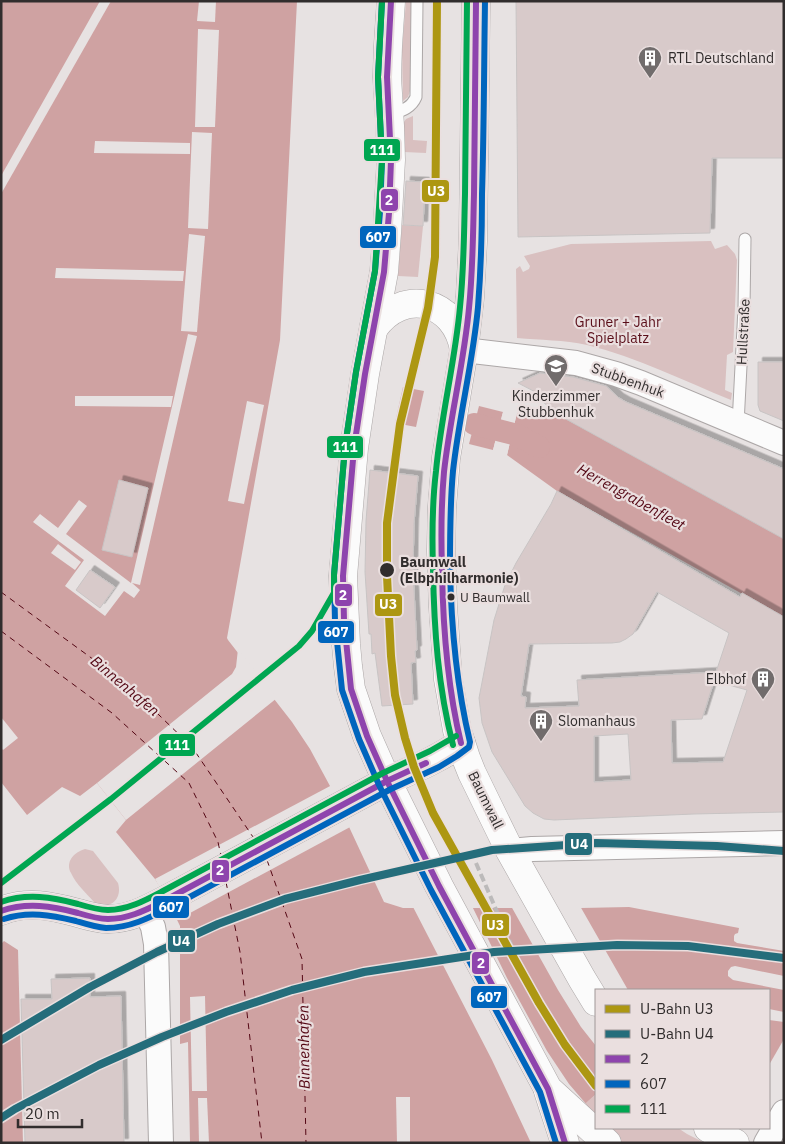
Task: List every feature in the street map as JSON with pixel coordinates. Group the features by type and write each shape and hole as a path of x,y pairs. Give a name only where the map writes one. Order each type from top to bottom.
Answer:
{"main road":[{"path":"391,1 387,77 391,160 384,272 365,374 354,448 343,576 344,621 351,689 364,729 387,781 439,886 571,1135 607,1143"},
{"name":"Baumwall","path":"476,1 470,297 464,350 446,458 442,507 442,598 448,679 461,743 472,773 510,851 595,1000"},
{"path":"374,328 385,315 399,307 417,304 427,305 437,308 453,321 462,340 464,350"},
{"path":"1,911 15,906 34,904 94,918 124,918 156,905 461,743"},
{"path":"710,1129 735,1143"}],"street":[{"name":"Stubbenhuk","path":"464,350 594,367 641,383 784,443"},
{"path":"510,851 784,843"},
{"path":"156,905 153,927 156,944 161,1143"},
{"path":"766,1143 784,1112"}],"lane":[{"path":"389,115 409,107 416,98 418,1"},
{"name":"Hullstraße","path":"738,424 746,257 745,239"}],"green space":[{"path":"406,1 411,1 410,91 408,97 403,101 402,51"},
{"path":"413,116 413,140 427,141 426,153 404,152 404,122"},
{"path":"402,225 423,226 418,277 398,276"},
{"name":"Gruner + Jahr Spielplatz","path":"711,241 715,249 727,245 735,254 737,260 733,352 727,355 725,390 732,393 731,400 606,350 570,342 517,338 516,269 520,266 523,272 529,269 530,266 524,256 571,244"},
{"path":"85,849 93,851 118,883 117,899 110,904 105,905 94,902 78,885 69,869 70,861 74,855"},
{"path":"595,1095 595,1115 586,1103"},
{"path":"608,1129 680,1129 705,1143 621,1143"}],"water":[{"name":"Binnenhafen","path":"1,1 297,1 280,340 227,638 292,722 310,749 330,786 384,902 403,908 629,907 739,928 738,933 734,936 734,941 737,943 784,951 784,976 735,966 731,967 728,971 728,976 733,980 784,990 784,1012 770,1009 770,989 595,989 595,1095 586,1103 593,1112 560,1143 190,1143 188,1042 180,1044 180,926 155,879 116,832 126,820 97,783 80,796 62,787 27,815 1,782"},
{"path":"403,387 424,391 416,427 395,423"},
{"path":"479,406 503,412 493,450 469,444"},
{"path":"551,408 564,418 784,538 784,617 557,491 507,455 517,413"},
{"path":"4,941 18,950 23,1143 1,1143 1,944"},
{"path":"770,1020 784,1022 784,1039 770,1063"}],"pier":[{"path":"100,1 111,1 1,194 1,176"},
{"path":"199,1 216,1 215,22 197,21"},
{"path":"198,29 219,30 215,127 195,127"},
{"path":"192,132 212,133 208,229 188,228"},
{"path":"95,141 190,143 190,154 94,153"},
{"path":"189,234 205,236 197,332 181,331"},
{"path":"56,268 184,271 183,281 55,278"},
{"path":"188,334 197,336 140,585 132,583 140,590 134,598 124,591 105,616 65,586 84,560 33,522 40,514 58,528 79,500 87,506 66,534 131,583"},
{"path":"75,396 173,396 171,407 75,406"},
{"path":"247,401 264,405 244,504 228,501"},
{"path":"503,412 505,412 495,451 493,450"},
{"path":"515,412 517,413 507,455 505,454"},
{"path":"58,544 81,562 75,570 51,553"},
{"path":"238,649 277,698 126,820 97,783 232,674 236,667"},
{"path":"1,717 18,738 3,750 1,748"},
{"path":"332,785 352,826 177,920 155,879"},
{"path":"412,905 472,906 507,978 547,1051 569,1084 593,1112 560,1143 531,1143 492,1060"},
{"path":"511,906 580,906 627,989 595,989 595,1045 581,1027"},
{"path":"205,996 207,1091 192,1091 190,997"},
{"path":"396,1097 410,1097 410,1143 397,1143"},
{"path":"198,1098 207,1098 209,1143 199,1143"}],"building":[{"name":"RTL Deutschland","path":"516,1 784,1 784,158 712,158 710,233 518,237"},
{"path":"406,181 425,182 423,226 403,225"},
{"path":"758,362 784,362 784,421 760,411 758,405"},
{"path":"540,373 573,377 606,386 626,402 784,469 784,539 564,418 544,403 547,398 518,383"},
{"path":"370,470 418,476 414,523 413,570 417,650 415,651 416,662 411,663 413,704 382,706 375,653 372,654 365,572"},
{"path":"119,480 148,488 132,557 102,550"},
{"path":"557,491 740,597 742,593 784,617 784,812 554,820 544,819 525,806 492,752 482,723 479,698 494,620 505,585","holes":["657,592 729,633 716,672 577,680 579,706 525,708 526,697 521,696 529,644 620,642 633,634","714,681 747,690 723,762 672,763 671,720 702,719","628,734 631,780 594,782 594,736"]},
{"path":"90,570 115,587 100,608 76,590"},
{"path":"90,978 90,997 121,996 124,1143 25,1143 21,999 52,999 51,979"}],"waterway":[{"name":"Herrengrabenfleet","path":"474,424 517,435 539,447"}],"ferry route":[{"path":"1,592 127,684 192,747 253,837"},
{"path":"1,631 112,713 189,783 218,842 221,856"},
{"path":"267,860 302,959 306,1143"},
{"path":"226,882 240,952 262,1143"}],"railway":[{"path":"476,863 529,986"}],"metro line":[{"name":"U3","path":"437,1 435,257 428,308 400,424 387,523 387,576 395,695 414,767 433,813 539,1003 565,1045 595,1085"},
{"name":"U4","path":"1,1040 90,987 157,952 218,924 285,899 360,880 492,850 596,843 717,846 784,851"},
{"name":"U4","path":"1,1118 99,1065 162,1037 226,1012 292,990 364,972 494,952 617,945 688,946 784,958"}],"transit line":[{"name":"607","path":"382,1 378,77 382,160 380,212 375,271 356,372 345,447 334,575 335,622 342,690 359,739 379,785 431,890 540,1092 556,1143"},
{"name":"111","path":"334,596 334,575 345,447 356,372 375,271 382,160 378,77 382,1"},
{"name":"2","path":"391,1 387,77 391,160 389,213 384,272 365,374 354,448 343,576 344,621 351,689 367,736 387,781 439,886 548,1089 565,1143"},
{"name":"111","path":"453,745 440,680 432,545 438,450 458,328 464,250 467,1"},
{"name":"2","path":"461,743 452,700 447,657 441,546 444,472 464,349 473,251 476,1"},
{"name":"607","path":"4,919 22,915 40,915 58,917 106,928 115,928 140,921 171,907 391,789 439,767 469,747 470,742 461,698 453,632 450,518 456,450 476,328 479,293 482,236 485,1"},
{"name":"111","path":"1,883 111,799 299,646 312,631 335,591"},
{"name":"111","path":"1,902 11,899 40,897 59,899 108,910 137,904 456,736"},
{"name":"2","path":"1,911 11,908 40,906 59,908 104,919 122,918 135,914 160,903 387,781 426,763"}],"place":[{"name":"RTL Deutschland","path":"650,79"},
{"name":"Kinderzimmer Stubbenhuk","path":"556,387"},
{"name":"Baumwall (Elbphilharmonie)","path":"387,570"},
{"name":"U Baumwall","path":"451,597"},
{"name":"Elbhof","path":"763,700"},
{"name":"Slomanhaus","path":"541,742"}]}
